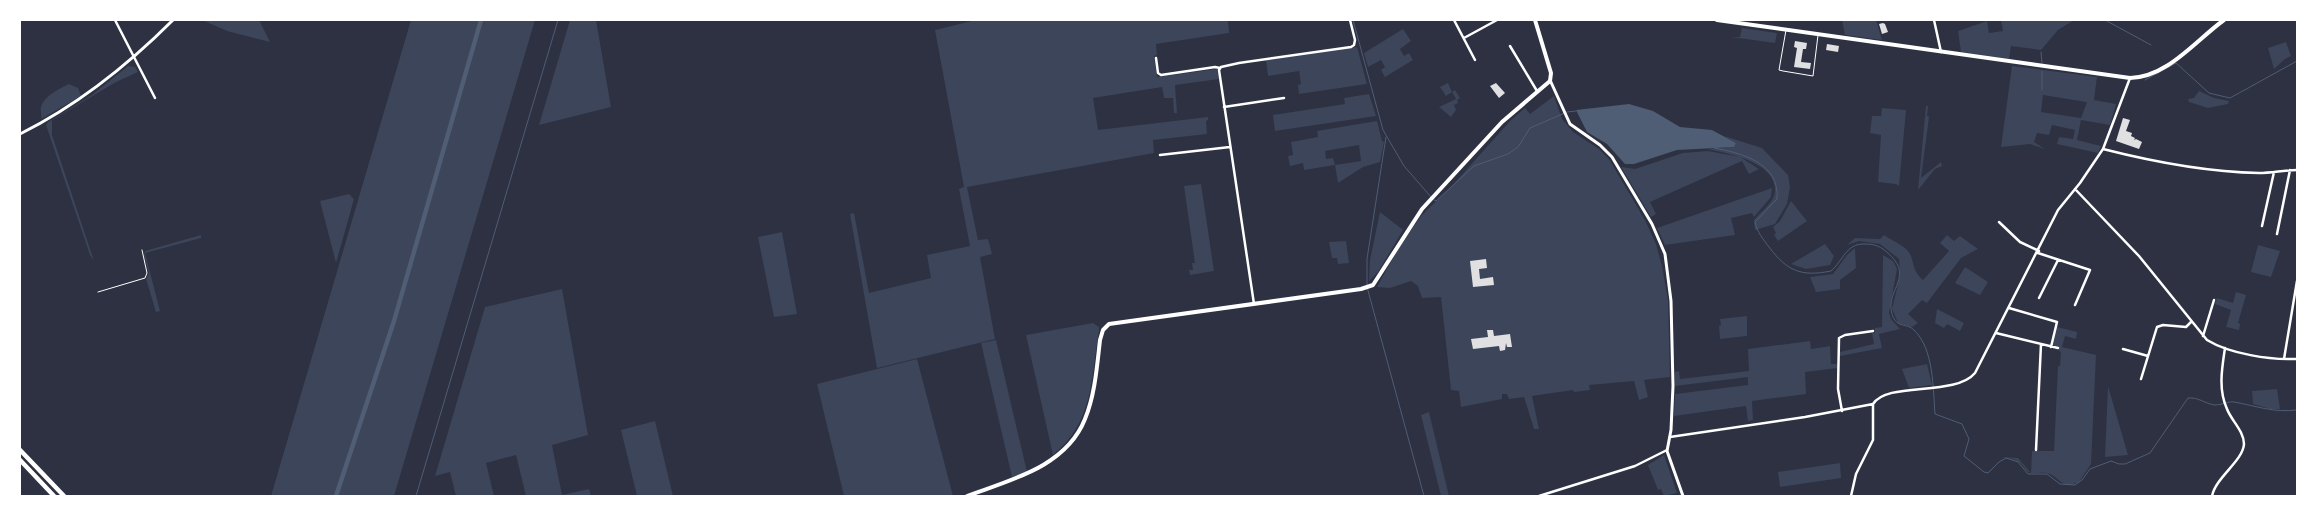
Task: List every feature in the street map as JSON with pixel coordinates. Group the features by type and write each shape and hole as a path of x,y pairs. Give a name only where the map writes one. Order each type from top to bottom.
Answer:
{"highway":[{"path":"20,450 64,496"},
{"path":"20,460 54,496"}],"main road":[{"path":"967,496 1033,471 1052,460 1072,441 1081,428 1089,408 1100,340 1107,326 1132,320 1368,287 1378,278 1406,230 1430,200 1502,122 1538,93 1550,80 1550,67 1535,20"},
{"path":"1717,20 2130,78 2145,76 2171,63 2224,20"}],"street":[{"path":"115,20 155,98"},
{"path":"20,134 44,122 98,87 134,58 173,20"},
{"path":"1156,58 1160,75 1220,68 1239,63 1351,47 1356,43 1356,40 1350,20"},
{"path":"1454,20 1475,60"},
{"path":"1464,38 1497,20"},
{"path":"1934,20 1941,52"},
{"path":"1510,46 1538,93"},
{"path":"1220,68 1224,107 1254,304"},
{"path":"1670,437 1873,404 1876,400 1885,396 1931,387 1961,384 1972,377 1996,334 2058,210 2075,190 2103,149 2130,78"},
{"path":"1550,80 1564,113 1572,126 1600,145 1612,157 1648,216 1663,246 1667,262 1671,301 1673,386 1670,437 1667,449 1683,496"},
{"path":"1224,107 1284,98"},
{"path":"1160,155 1230,147"},
{"path":"2103,149 2191,168 2247,173 2297,170"},
{"path":"2277,234 2290,170"},
{"path":"2262,226 2274,172"},
{"path":"2075,190 2140,256 2203,336 2211,342 2225,347 2273,360 2297,359"},
{"path":"1999,222 2020,242 2038,252 2090,270 2075,305"},
{"path":"2039,298 2058,260"},
{"path":"2284,359 2297,281"},
{"path":"2203,336 2214,300"},
{"path":"2009,308 2057,322 2051,347"},
{"path":"2141,379 2157,327 2163,325 2186,327 2191,322"},
{"path":"1842,410 1838,389 1839,338 1844,335 1873,331"},
{"path":"1996,334 2058,348"},
{"path":"2036,450 2041,344"},
{"path":"2212,496 2214,488 2240,454 2244,445 2241,434 2226,408 2221,390 2225,347"},
{"path":"2123,349 2148,356"},
{"path":"1851,496 1856,474 1872,440 1873,404"},
{"path":"1539,496 1635,466 1667,449"}],"lane":[{"path":"1786,29 1779,70 1813,76 1818,34"}],"path":[{"path":"98,292 145,278 147,273 142,250"}],"shaded area":[{"path":"202,20 259,20 270,42 227,31"},
{"path":"411,20 535,20 394,496 271,496"},
{"path":"570,20 596,20 611,107 539,125"},
{"path":"976,20 1228,20 1229,33 1156,44 1157,55 1154,56 1157,77 1217,69 1219,79 1175,85 1177,113 1174,113 1173,98 1164,98 1162,87 1093,98 1098,130 1208,117 1206,121 1207,134 1153,140 1154,153 967,187 978,240 988,239 992,254 980,257 995,339 877,368 850,214 854,213 869,293 931,278 927,255 970,246 959,189 964,187 935,30"},
{"path":"1842,20 1876,20 1882,40 1845,35"},
{"path":"2001,20 2074,20 2058,30 2041,50 2011,46 2009,59 1961,52 1958,31 1987,21 1989,33 2003,31"},
{"path":"1742,28 1777,33 1775,43 1731,37 1740,37"},
{"path":"1403,29 1411,41 1400,49 1404,56 1409,53 1413,60 1385,77 1381,70 1385,67 1381,60 1368,67 1364,53"},
{"path":"2286,42 2291,56 2274,69 2268,48"},
{"path":"1357,47 1367,84 1299,94 1298,85 1301,84 1299,71 1268,76 1266,60"},
{"path":"128,66 135,67 138,72 116,82 52,120 52,135 94,261 90,255 46,125 48,122 92,95"},
{"path":"2012,66 2097,77 2094,100 2116,104 2110,125 2081,120 2077,140 2101,146 2098,153 2057,144 2059,137 2073,139 2075,130 2052,125 2049,135 2037,133 2034,142 2045,149 2030,144 2001,147","holes":["2043,95 2087,102 2081,118 2041,112"]},
{"path":"1448,83 1452,92 1446,96 1440,87"},
{"path":"69,84 78,88 81,96 41,119 41,107 45,99"},
{"path":"1455,90 1460,98 1457,100 1458,103 1454,105 1456,110 1451,117 1439,107 1456,99 1452,92"},
{"path":"2199,91 2214,98 2229,101 2228,104 2208,108 2189,102 2188,99 2194,98"},
{"path":"1369,94 1376,116 1275,131 1273,115 1345,104 1344,98"},
{"path":"1554,96 1562,119 1573,132 1599,149 1609,159 1645,220 1656,244 1668,300 1670,377 1644,380 1648,397 1639,400 1634,381 1589,385 1590,390 1574,392 1573,390 1532,396 1539,429 1534,429 1524,397 1509,399 1507,394 1502,394 1502,399 1461,407 1459,391 1451,390 1441,297 1422,298 1418,286 1411,281 1390,288 1377,287 1398,249 1421,216 1452,186 1510,121 1525,108 1530,114"},
{"path":"1629,104 1653,111 1680,127 1712,130 1736,143 1734,147 1677,150 1634,164 1625,164 1607,144 1587,132 1576,110"},
{"path":"1926,106 1928,106 1927,116 1929,117 1921,178 1941,162 1942,166 1935,169 1918,190"},
{"path":"1882,108 1906,110 1899,186 1878,182 1881,135 1870,133 1872,116 1881,116"},
{"path":"1377,121 1382,141 1384,142 1380,162 1363,167 1338,183 1335,165 1304,170 1303,163 1290,166 1288,156 1293,155 1291,142 1318,137 1317,131","holes":["1359,145 1361,161 1335,165 1333,158 1326,159 1325,151"]},
{"path":"1724,136 1762,148 1788,175 1790,187 1787,204 1775,224 1755,230 1754,220 1774,196 1775,185 1770,175 1762,168 1739,157 1707,149 1734,147 1736,143"},
{"path":"1708,151 1740,157 1759,169 1749,174 1742,161 1650,202 1656,214 1651,217 1621,167 1635,169 1683,153"},
{"path":"1201,184 1214,271 1190,275 1189,270 1193,270 1192,263 1195,263 1184,186"},
{"path":"1772,188 1771,197 1754,217 1752,213 1731,218 1735,235 1665,245 1657,228"},
{"path":"349,194 354,199 336,263 320,201"},
{"path":"1791,201 1807,221 1778,241 1774,235 1776,233 1773,227 1780,221"},
{"path":"1380,212 1403,230 1378,272 1369,281 1370,260"},
{"path":"782,232 797,314 774,317 758,237"},
{"path":"201,235 201,238 145,253 160,311 156,312 146,279 149,273 144,255 145,251"},
{"path":"1884,235 1908,251 1916,272 1923,280 1949,251 1940,243 1947,235 1954,241 1960,236 1978,249 1961,258 1927,303 1922,300 1908,314 1918,323 1912,327 1898,323 1892,309 1900,276 1899,259 1880,244 1859,241 1847,245 1855,238 1880,239"},
{"path":"1346,241 1349,263 1338,264 1337,258 1332,258 1329,242"},
{"path":"1825,244 1834,256 1830,265 1806,269 1791,264"},
{"path":"2258,245 2280,251 2271,277 2251,272"},
{"path":"1855,248 1856,268 1840,280 1840,289 1816,292 1810,277 1833,274 1847,255"},
{"path":"1883,255 1893,261 1897,269 1889,313 1891,319 1900,329 1879,334 1882,348 1840,356 1840,352 1874,344 1872,333 1875,333 1875,328 1882,327"},
{"path":"1965,267 1988,282 1980,295 1955,283"},
{"path":"562,289 588,435 552,445 562,495 589,489 591,496 526,496 516,455 486,463 494,496 456,496 450,472 435,476 485,307"},
{"path":"2236,292 2246,295 2238,323 2240,324 2239,330 2226,327 2231,310 2215,304 2217,298 2233,303"},
{"path":"1937,309 1964,323 1960,331 1947,324 1944,328 1935,323"},
{"path":"1747,316 1747,336 1720,339 1720,319"},
{"path":"1093,323 1099,327 1099,330 1088,398 1076,428 1053,455 1026,335"},
{"path":"2057,327 2077,332 2076,339 2065,336 2062,347 2096,355 2091,464 2079,482 2068,485 2047,473 2031,473 2032,451 2054,451 2058,366 2060,366 2061,352 2059,347 2053,345"},
{"path":"996,340 1027,472 1012,477 981,343"},
{"path":"1810,341 1811,349 1830,346 1831,364 1837,364 1838,368 1805,372 1806,394 1752,401 1753,420 1748,421 1746,406 1674,416 1675,394 1748,385 1748,377 1675,386 1675,372 1679,371 1680,379 1749,371 1748,349"},
{"path":"917,359 953,496 844,496 817,384"},
{"path":"1927,364 1932,385 1909,388 1902,369"},
{"path":"2108,386 2128,455 2105,457"},
{"path":"2277,389 2280,409 2270,409 2253,404 2252,391"},
{"path":"1429,412 1449,496 1441,496 1421,415"},
{"path":"655,421 673,496 637,496 621,430"},
{"path":"1664,455 1677,493 1664,496 1661,489 1658,490 1648,465"},
{"path":"2001,457 2018,458 2031,473 2021,463"},
{"path":"1840,463 1841,478 1780,487 1778,472"}],"building":[{"path":"1883,23 1888,32 1882,34 1879,24"},
{"path":"1795,41 1807,43 1806,49 1803,49 1801,62 1811,63 1810,69 1794,67 1797,48 1794,47"},
{"path":"1827,44 1839,46 1838,52 1826,50"},
{"path":"1496,83 1505,93 1499,98 1490,86"},
{"path":"2123,118 2130,120 2126,131 2132,133 2131,136 2135,138 2134,140 2142,142 2139,149 2116,141"},
{"path":"1486,259 1487,268 1479,269 1480,279 1493,277 1494,285 1473,287 1470,261"},
{"path":"1487,330 1493,330 1494,336 1510,334 1512,347 1507,347 1506,343 1505,350 1500,351 1499,346 1473,349 1471,339 1488,337"}],"waterway":[{"path":"336,496 394,321 481,20"},
{"path":"416,496 558,20"},
{"path":"1353,20 1383,130 1404,166 1431,197"},
{"path":"2105,20 2151,45"},
{"path":"2041,52 2042,63"},
{"path":"2145,80 2176,63 2209,93 2230,98 2297,61"},
{"path":"2042,71 2042,90"},
{"path":"1434,200 1436,201 1474,166 1508,154 1518,147 1530,128 1567,112 1576,111"},
{"path":"1386,137 1367,259 1367,287 1424,496"},
{"path":"1714,148 1747,157 1766,168 1772,177 1776,187 1777,199 1755,222 1765,241 1782,262 1789,267 1811,273 1831,271 1849,249 1859,244 1870,244 1879,247 1894,259 1899,267 1900,275 1892,298 1893,317 1897,323 1911,328 1921,338 1929,358 1933,381 1935,414 1962,424 1969,439 1964,456 1984,472 1988,473 2006,458 2018,462 2028,474 2047,474 2060,484 2075,485 2082,480 2090,469 2111,461 2125,464 2150,453 2188,398 2215,405 2232,402 2273,410 2297,410"}]}
